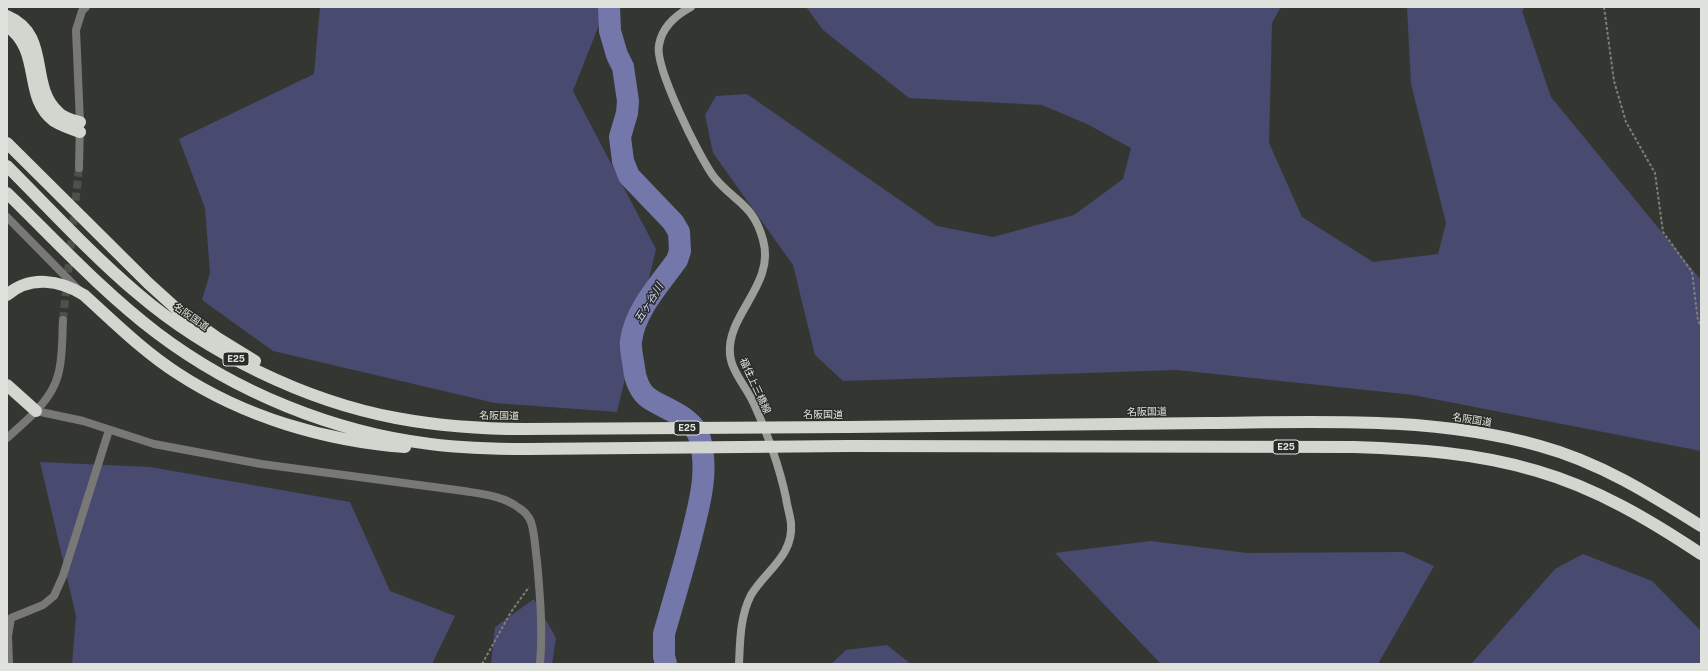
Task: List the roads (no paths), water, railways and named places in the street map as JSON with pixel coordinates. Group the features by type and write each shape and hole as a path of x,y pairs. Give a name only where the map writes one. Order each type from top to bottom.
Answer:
{"highway":[{"path":"7,16 14,19 32,38 37,50 45,93 51,104 58,113 80,127"},
{"path":"7,26 16,32 28,52 37,97 45,111 54,120 80,127"},
{"path":"7,143 148,283 180,312 216,337 254,360 325,393 362,407 435,424"},
{"name":"名阪国道","path":"7,166 137,293 205,342 282,382 320,397 395,418 435,424 480,428 525,429 1303,422 1401,424 1448,428 1500,437 1541,446 1580,459 1647,492 1701,526"},
{"name":"E25","path":"7,193 125,307 176,346 230,379 312,415 354,429 430,444 480,448 526,449 848,446 1354,447 1449,453 1536,470 1570,482 1642,516 1701,554"},
{"path":"7,296 22,286 46,281 59,282 84,295 155,358 176,373 220,397 284,424 315,433 377,444 417,448 480,448"},
{"path":"7,385 33,413"},
{"path":"7,395 33,413"}],"main road":[{"name":"福住上三橋線","path":"691,7 674,18 665,30 658,46 664,74 697,151 715,178 748,208 757,221 764,242 764,265 757,288 732,333 730,354 736,370 753,403 779,465 791,523 790,541 779,562 751,595 745,611 740,636 739,664"}],"street":[{"path":"79,168 80,127 76,30 82,11 86,7"},
{"path":"7,217 84,295"},
{"path":"7,438 47,399 55,386 59,373 63,320"},
{"path":"33,413 83,421 154,444 260,464 425,485 490,496 506,501 519,508 530,521 538,575 542,641 540,664"},
{"path":"10,664 8,636 11,618 43,605 54,596 63,576 109,430"}],"waterway":[{"name":"五ヶ谷川","path":"609,7 610,31 617,55 623,67 628,101 627,113 620,137 623,161 629,176 673,222 679,232 680,251 677,260 649,298 637,319 633,330 631,351 635,372 637,381 646,396 679,415 692,425 697,431 703,452 704,464 700,501 688,550 664,634 664,656 666,664"}],"tunnel":[{"path":"63,320 79,168"}]}
